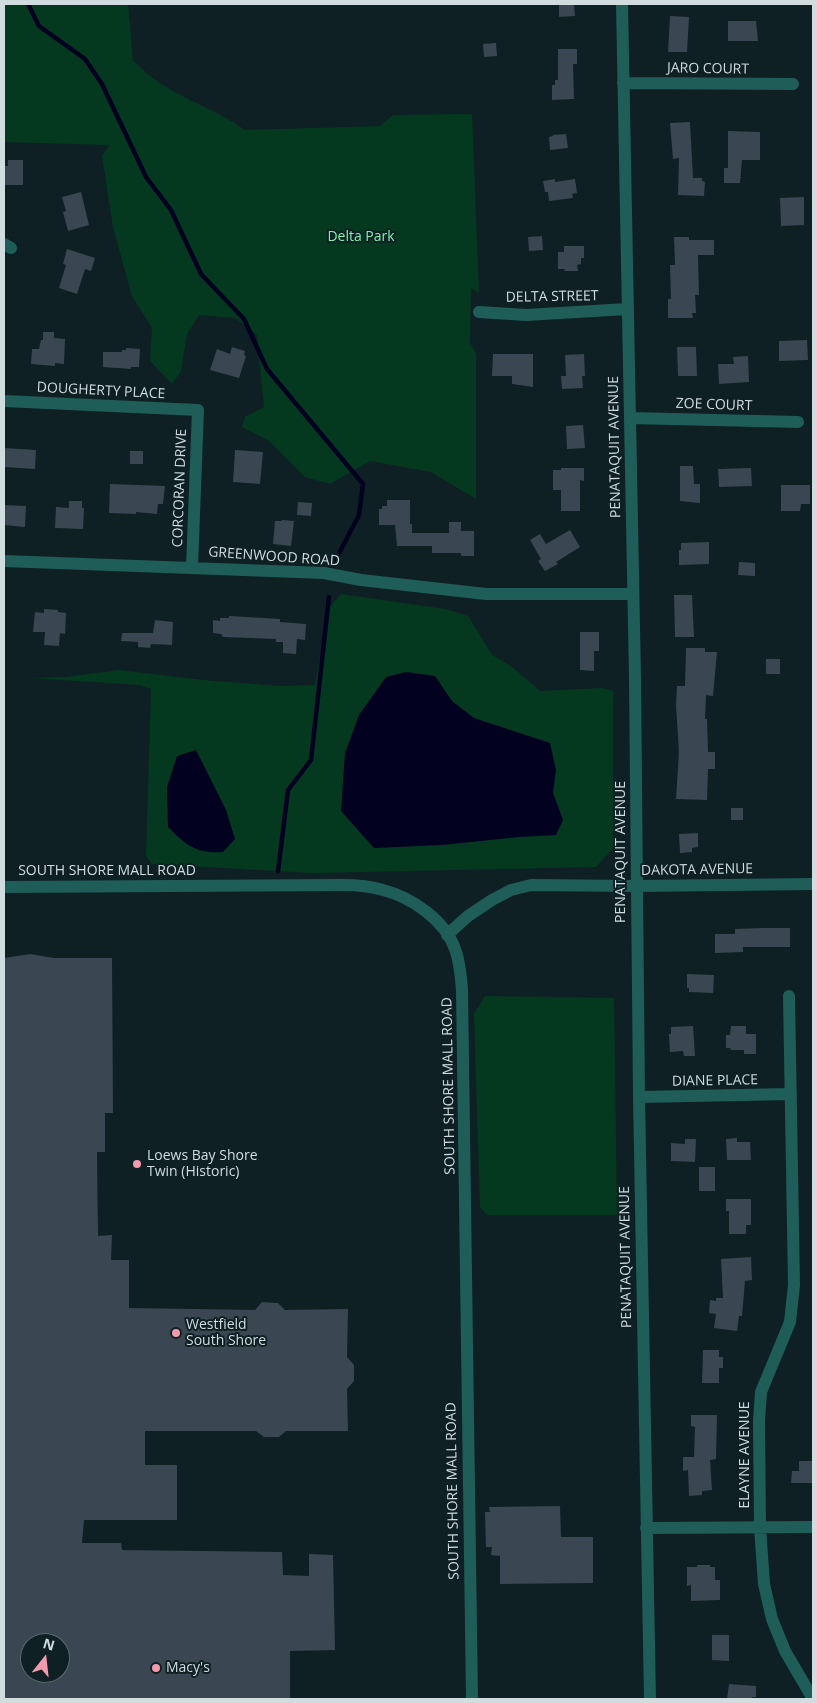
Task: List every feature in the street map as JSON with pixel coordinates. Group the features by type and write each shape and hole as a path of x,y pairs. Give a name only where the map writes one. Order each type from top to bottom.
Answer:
{"street":[{"name":"PENATAQUIT AVENUE","path":"622,4 635,678 639,1097 650,1699"},
{"name":"JARO COURT","path":"623,83 793,84"},
{"name":"DELTA STREET","path":"479,312 526,315 627,309"},
{"name":"DOUGHERTY PLACE","path":"4,401 198,410"},
{"name":"CORCORAN DRIVE","path":"192,567 198,410"},
{"name":"ZOE COURT","path":"630,418 798,422"},
{"name":"GREENWOOD ROAD","path":"4,561 324,573 361,580 486,594 632,594"},
{"name":"DAKOTA AVENUE","path":"447,934 479,908 521,886 538,884 636,886 813,884"},
{"name":"SOUTH SHORE MALL ROAD","path":"4,886 370,886 393,893 412,902 433,919 447,934 455,949 462,990 472,1699"},
{"name":"ELAYNE AVENUE","path":"788,996 794,1284 790,1322 761,1392 759,1421 760,1528 764,1584 772,1619 785,1650 813,1699"},
{"name":"DIANE PLACE","path":"639,1097 791,1094"},
{"path":"646,1528 813,1527"}],"green space":[{"name":"Delta Park","path":"4,4 128,4 133,61 159,83 245,130 380,126 393,115 472,114 479,293 471,288 470,343 476,354 476,499 431,472 370,461 330,484 305,477 269,441 242,427 245,417 264,407 257,335 235,318 199,315 187,334 181,371 172,384 150,361 152,328 132,296 113,227 102,156 110,145 4,142"},
{"path":"341,594 445,609 468,616 492,655 511,666 540,691 602,688 613,691 613,848 596,867 313,873 152,864 146,856 151,689 140,685 30,678 66,677 118,670 280,686 315,685 328,609"},
{"path":"485,996 614,998 617,1215 487,1215 480,1207 474,1014"}],"water":[{"path":"406,672 435,676 452,701 474,718 550,743 556,770 553,793 563,820 556,835 442,845 374,848 341,811 345,753 359,715 386,677"},
{"path":"196,750 226,810 235,839 223,852 198,850 180,839 168,827 167,787 177,756"}],"building":[{"path":"559,4 574,4 575,16 559,17"},
{"path":"670,16 689,17 687,52 668,52"},
{"path":"728,21 756,21 758,41 728,41"},
{"path":"496,43 497,56 484,57 483,44"},
{"path":"558,49 577,49 577,64 573,64 574,99 552,100 552,85 555,85 555,80 558,80"},
{"path":"690,122 693,178 702,178 702,181 705,182 704,196 678,195 679,158 673,159 670,123"},
{"path":"728,131 760,132 760,160 742,160 740,183 724,183 724,168 728,168"},
{"path":"566,134 568,148 550,150 549,137"},
{"path":"8,160 23,160 23,185 4,185 4,166 8,166"},
{"path":"555,179 555,182 575,179 577,193 572,194 573,198 549,201 548,192 545,192 543,181"},
{"path":"81,192 89,225 68,231 63,212 66,211 62,197"},
{"path":"804,197 804,225 781,226 780,198"},
{"path":"542,236 543,250 529,251 528,237"},
{"path":"674,237 689,237 689,240 714,240 714,255 698,255 699,295 695,295 696,313 692,313 693,318 668,318 668,299 671,299 670,265 675,265"},
{"path":"564,246 584,246 584,258 581,258 581,264 577,265 578,271 558,269 558,252 564,252"},
{"path":"67,249 95,258 91,271 85,269 77,294 59,288 66,265 63,264"},
{"path":"43,332 54,332 54,338 65,339 64,364 55,363 55,366 31,364 32,349 39,349 41,340 43,340"},
{"path":"807,340 808,360 779,361 779,341"},
{"path":"232,347 245,351 244,355 246,356 239,378 210,370 217,349 230,354"},
{"path":"677,347 696,347 697,376 678,376"},
{"path":"126,348 140,349 139,367 131,367 131,369 103,367 103,352 122,352"},
{"path":"493,354 533,354 533,387 512,384 512,376 492,376"},
{"path":"584,354 585,376 582,376 583,388 562,389 561,376 566,376 565,355"},
{"path":"748,356 749,382 719,384 718,364 734,364 733,357"},
{"path":"583,425 585,448 567,449 566,426"},
{"path":"4,448 36,450 35,469 4,467"},
{"path":"235,450 263,452 260,484 233,482"},
{"path":"130,451 143,451 143,464 130,464"},
{"path":"680,466 693,466 694,484 700,484 700,503 680,501"},
{"path":"561,468 584,468 584,481 580,480 580,511 561,511 561,490 553,490 553,470 561,470"},
{"path":"751,468 752,486 719,487 718,469"},
{"path":"110,484 165,486 163,504 158,504 157,514 136,512 136,514 109,513"},
{"path":"781,485 810,485 810,504 801,504 800,511 781,511"},
{"path":"387,500 410,500 412,533 449,533 449,522 461,522 461,531 474,531 474,556 461,556 461,553 432,553 432,546 397,546 395,525 379,525 379,509 382,509 382,506 387,506"},
{"path":"69,501 82,501 82,508 84,508 83,529 55,528 56,507 69,508"},
{"path":"298,502 312,503 311,516 297,515"},
{"path":"4,505 26,506 25,527 4,525"},
{"path":"275,521 294,521 291,546 273,544"},
{"path":"570,530 580,547 556,562 558,564 545,571 538,561 541,559 530,540 540,534 546,544"},
{"path":"709,542 709,564 679,565 681,543"},
{"path":"739,562 755,563 755,576 738,575"},
{"path":"674,595 692,595 694,637 675,637"},
{"path":"44,609 58,610 58,612 66,613 65,634 60,633 59,646 44,645 45,632 33,632 35,612 44,613"},
{"path":"229,616 280,619 280,622 306,624 305,640 297,639 296,654 283,653 283,642 276,642 276,639 223,637 221,634 213,633 213,620 220,621 220,618 229,618"},
{"path":"155,620 173,622 172,645 151,644 150,648 138,647 138,642 121,641 122,633 153,633"},
{"path":"580,632 599,632 599,651 594,651 594,671 580,670"},
{"path":"686,648 705,648 705,652 717,652 713,696 706,695 705,719 707,719 708,752 715,752 715,769 708,769 707,800 676,799 679,752 676,705 677,686 685,686"},
{"path":"766,659 780,659 780,674 766,674"},
{"path":"731,808 743,808 743,820 731,820"},
{"path":"698,833 698,847 692,848 692,852 680,853 679,834"},
{"path":"790,928 790,947 743,947 743,952 715,953 715,934 735,934 735,929"},
{"name":"Westfield South Shore","path":"30,954 54,958 112,958 113,1113 105,1113 105,1152 97,1152 98,1236 112,1235 111,1260 129,1260 129,1308 255,1310 262,1302 278,1303 285,1310 348,1309 347,1357 354,1365 354,1381 347,1389 348,1431 286,1431 279,1437 264,1437 256,1431 145,1431 145,1465 177,1465 177,1520 84,1520 82,1543 121,1543 122,1550 282,1552 283,1575 309,1576 309,1554 333,1555 335,1650 290,1651 290,1699 4,1699 4,958"},
{"path":"687,974 714,975 713,993 689,992 689,988 687,988"},
{"path":"693,1026 695,1056 684,1056 683,1051 670,1052 669,1034 671,1034 671,1027"},
{"path":"731,1026 746,1026 746,1034 756,1034 756,1054 744,1054 744,1050 726,1048 726,1035 730,1035"},
{"path":"737,1138 737,1142 750,1142 751,1160 727,1160 726,1139"},
{"path":"685,1139 696,1139 695,1162 671,1161 671,1143 685,1144"},
{"path":"699,1167 715,1167 715,1191 699,1191"},
{"path":"726,1199 751,1199 751,1225 746,1225 746,1234 729,1234 729,1211 726,1211"},
{"path":"751,1257 752,1280 745,1281 742,1316 739,1316 737,1331 714,1328 716,1314 709,1313 710,1300 716,1301 716,1298 723,1298 721,1259"},
{"path":"703,1350 719,1350 719,1357 723,1357 723,1368 719,1368 719,1383 702,1383"},
{"path":"691,1415 717,1415 716,1459 710,1460 712,1490 702,1491 702,1495 689,1496 688,1470 683,1471 683,1457 694,1457 695,1427 691,1426"},
{"path":"799,1461 813,1461 813,1483 791,1483 792,1471 799,1471"},
{"path":"560,1506 561,1537 593,1537 593,1583 500,1584 500,1556 491,1555 492,1547 486,1547 485,1512 490,1512 489,1507"},
{"path":"697,1565 715,1567 715,1580 720,1580 720,1600 691,1601 691,1585 687,1586 687,1567 697,1567"},
{"path":"712,1635 729,1635 729,1661 712,1660"},
{"path":"729,1684 756,1686 756,1697 752,1697 752,1699 727,1699"}],"waterway":[{"path":"28,4 39,26 85,59 102,84 146,177 171,210 201,274 244,319 267,369 363,484 359,515 333,565"},
{"path":"278,871 288,790 311,760 329,597"}],"place":[{"name":"Loews Bay Shore Twin (Historic)","path":"137,1164"},
{"name":"Westfield South Shore","path":"176,1333"},
{"name":"Macy's","path":"156,1668"}]}
